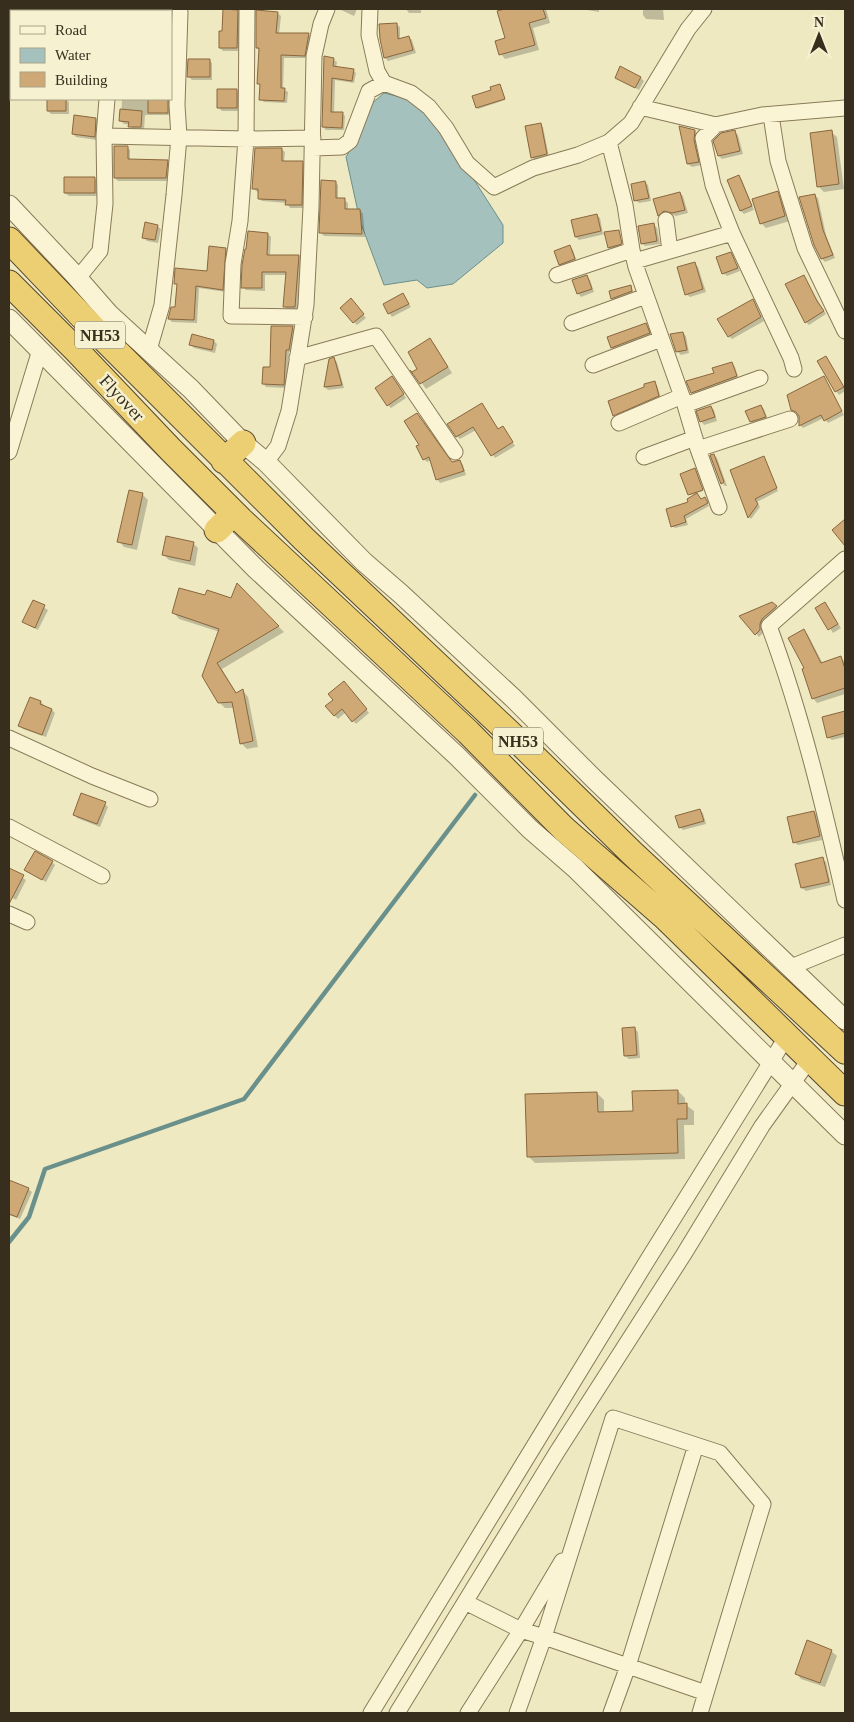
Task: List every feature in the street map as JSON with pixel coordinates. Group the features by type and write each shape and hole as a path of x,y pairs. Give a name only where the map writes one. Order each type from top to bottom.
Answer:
{"highway":[{"name":"Flyover","path":"9,240 224,461"},
{"name":"Flyover","path":"9,283 76,350 184,464 226,522"},
{"path":"224,461 243,442"},
{"name":"NH53","path":"224,461 518,741 632,853 845,1051"},
{"name":"NH53","path":"226,522 468,732 564,828 665,917 845,1093"}],"street":[{"path":"248,9 246,139 240,221 233,264 231,316 304,317"},
{"path":"314,9 321,24"},
{"path":"266,462 278,446 289,411 304,317 312,207 314,56 321,24 327,9"},
{"path":"370,9 369,35 377,71 384,83 411,93 429,107 446,128 467,163 494,187 533,168 578,155 609,142 632,123 688,29 704,9"},
{"path":"149,350 162,305 179,137 177,104 180,12"},
{"path":"104,136 246,139 313,143 342,147 350,141 368,92 384,83"},
{"path":"78,278 100,251 105,204 104,136 107,100"},
{"path":"640,107 715,125 762,115 845,108"},
{"path":"771,115 778,161 805,248 845,330"},
{"path":"715,125 703,138 713,185 732,233 792,358 794,369"},
{"path":"609,142 625,205 633,255 719,507"},
{"path":"9,205 109,314 266,462 364,562 513,698 594,779 845,1020"},
{"path":"666,220 670,251"},
{"path":"557,275 633,255 670,251 732,233"},
{"path":"572,323 646,296"},
{"path":"9,319 226,522 301,612 457,756 530,830 575,868 845,1136"},
{"path":"297,358 376,336 455,452"},
{"path":"593,365 661,339"},
{"path":"9,452 40,350"},
{"path":"620,423 684,400 760,378"},
{"path":"644,457 790,419"},
{"path":"845,559 769,626 787,673 813,766 845,900"},
{"path":"9,738 92,776 150,799"},
{"path":"9,827 102,876"},
{"path":"9,914 27,922"},
{"path":"791,968 845,946"},
{"path":"371,1713 787,1036"},
{"path":"397,1713 762,1126 810,1059"},
{"path":"517,1713 544,1637 613,1418 720,1452 763,1504 700,1713"},
{"path":"611,1713 628,1666 696,1445"},
{"path":"468,1713 521,1630 575,1538"},
{"path":"465,1602 521,1630 706,1693"}],"water":[{"path":"384,93 413,100 444,133 503,225 503,243 453,284 427,288 417,280 384,285 360,221 346,157 358,137 369,106"}],"building":[{"path":"223,9 238,10 237,48 219,48 219,31 222,31"},
{"path":"505,9 543,9 546,18 529,23 535,45 499,55 495,41 505,38 497,11"},
{"path":"256,10 278,12 276,33 309,33 305,56 281,55 281,88 285,88 284,101 259,100 260,84 257,84 259,48 256,48"},
{"path":"397,23 398,39 409,36 413,50 384,58 379,24"},
{"path":"324,56 334,58 333,66 354,69 352,81 332,78 331,112 343,112 342,128 322,127"},
{"path":"188,59 210,59 210,77 187,77"},
{"path":"620,66 641,77 635,88 615,78"},
{"path":"500,84 505,99 476,108 472,96 491,90 490,87"},
{"path":"217,89 237,89 237,108 217,108"},
{"path":"47,100 66,100 66,111 47,111"},
{"path":"148,100 168,100 168,113 148,113"},
{"path":"120,109 142,111 141,127 128,127 129,122 119,121"},
{"path":"74,115 96,118 95,137 72,134"},
{"path":"541,123 547,154 531,158 525,126"},
{"path":"679,126 695,130 694,140 699,162 687,164"},
{"path":"735,130 740,151 718,156 713,141 721,133"},
{"path":"832,130 839,184 817,187 810,133"},
{"path":"114,146 128,146 128,159 168,160 166,178 114,178"},
{"path":"255,148 282,148 282,161 303,161 302,205 285,205 286,200 258,199 258,189 252,189"},
{"path":"739,175 752,206 740,211 727,180"},
{"path":"64,177 95,177 95,193 64,193"},
{"path":"321,180 336,181 336,198 345,198 345,209 360,209 362,234 319,233"},
{"path":"645,181 649,198 634,201 631,184"},
{"path":"778,191 785,216 760,224 752,199"},
{"path":"680,192 685,210 672,213 664,211 658,216 653,199"},
{"path":"815,194 823,230 833,255 821,259 814,245 799,197"},
{"path":"597,214 601,231 575,237 571,220"},
{"path":"145,222 158,225 155,240 142,238"},
{"path":"654,223 657,241 641,244 638,226"},
{"path":"619,230 622,244 608,248 604,232"},
{"path":"248,231 268,233 267,255 299,255 295,307 283,307 286,272 262,272 262,288 241,288 242,265"},
{"path":"570,245 575,259 559,265 554,251"},
{"path":"209,246 226,248 223,290 196,286 194,320 168,319 171,307 175,307 177,284 174,284 175,268 207,271"},
{"path":"731,252 738,268 722,274 716,257"},
{"path":"695,262 703,289 685,295 677,267"},
{"path":"587,275 592,289 577,294 572,280"},
{"path":"804,275 824,311 805,323 785,284"},
{"path":"631,285 632,291 611,299 609,291"},
{"path":"403,293 409,304 388,314 383,304"},
{"path":"351,298 364,314 353,323 340,308"},
{"path":"753,299 761,317 728,337 717,319"},
{"path":"646,323 650,333 611,348 607,337"},
{"path":"271,326 293,326 289,350 286,350 284,385 262,384 263,367 270,367"},
{"path":"683,332 687,350 676,352 670,334"},
{"path":"192,334 214,340 212,350 189,345"},
{"path":"430,338 448,367 420,384 410,370 412,372 417,369 408,352"},
{"path":"826,356 844,387 835,392 817,361"},
{"path":"334,357 342,385 324,387 329,359"},
{"path":"732,362 737,376 691,393 686,381 714,373 712,368"},
{"path":"392,376 404,394 387,406 375,388"},
{"path":"824,376 842,411 824,421 821,415 799,426 799,416 791,410 787,395"},
{"path":"655,381 659,396 613,416 608,401 644,387 644,384"},
{"path":"482,403 498,429 503,426 513,442 491,456 473,427 456,437 447,424"},
{"path":"761,405 766,417 750,422 745,411"},
{"path":"711,406 715,417 700,422 696,411"},
{"path":"417,413 452,462 460,460 464,471 436,480 429,457 423,460 416,446 419,445 404,421"},
{"path":"714,454 724,482 721,484 710,455"},
{"path":"764,456 777,488 755,499 758,504 748,518 730,470"},
{"path":"695,468 703,490 688,495 680,474"},
{"path":"129,490 143,493 132,545 117,542"},
{"path":"697,493 701,499 705,497 708,503 684,516 686,522 671,527 666,509 688,502 687,499"},
{"path":"845,519 845,546 832,530"},
{"path":"166,536 194,542 190,561 162,555"},
{"path":"237,583 279,626 217,663 236,693 243,689 253,741 240,744 232,702 218,703 202,676 219,629 172,613 179,588 205,595 207,590 231,598"},
{"path":"33,600 45,605 35,628 22,622"},
{"path":"772,602 777,606 762,619 760,630 755,635 739,616"},
{"path":"825,602 838,624 828,630 815,608"},
{"path":"804,629 821,663 841,656 845,669 845,688 812,699 802,669 804,668 788,638"},
{"path":"344,681 367,709 352,722 342,709 334,716 325,706 333,700 328,694"},
{"path":"30,697 41,701 40,704 52,709 42,735 18,726"},
{"path":"845,711 845,733 827,738 822,717"},
{"path":"81,793 106,802 97,824 73,815"},
{"path":"700,809 704,821 679,828 675,816"},
{"path":"814,811 820,836 793,843 787,817"},
{"path":"35,851 53,861 42,880 24,870"},
{"path":"823,857 829,882 801,888 795,864"},
{"path":"9,868 24,875 9,904"},
{"path":"635,1027 637,1055 624,1056 622,1028"},
{"path":"678,1090 678,1104 687,1103 687,1119 677,1119 678,1153 527,1157 525,1094 597,1092 598,1112 633,1111 632,1091"},
{"path":"9,1180 29,1188 17,1217 9,1214"},
{"path":"807,1640 832,1650 820,1683 795,1674"}],"waterway":[{"path":"9,1242 29,1217 45,1169 244,1099 475,795"}]}
